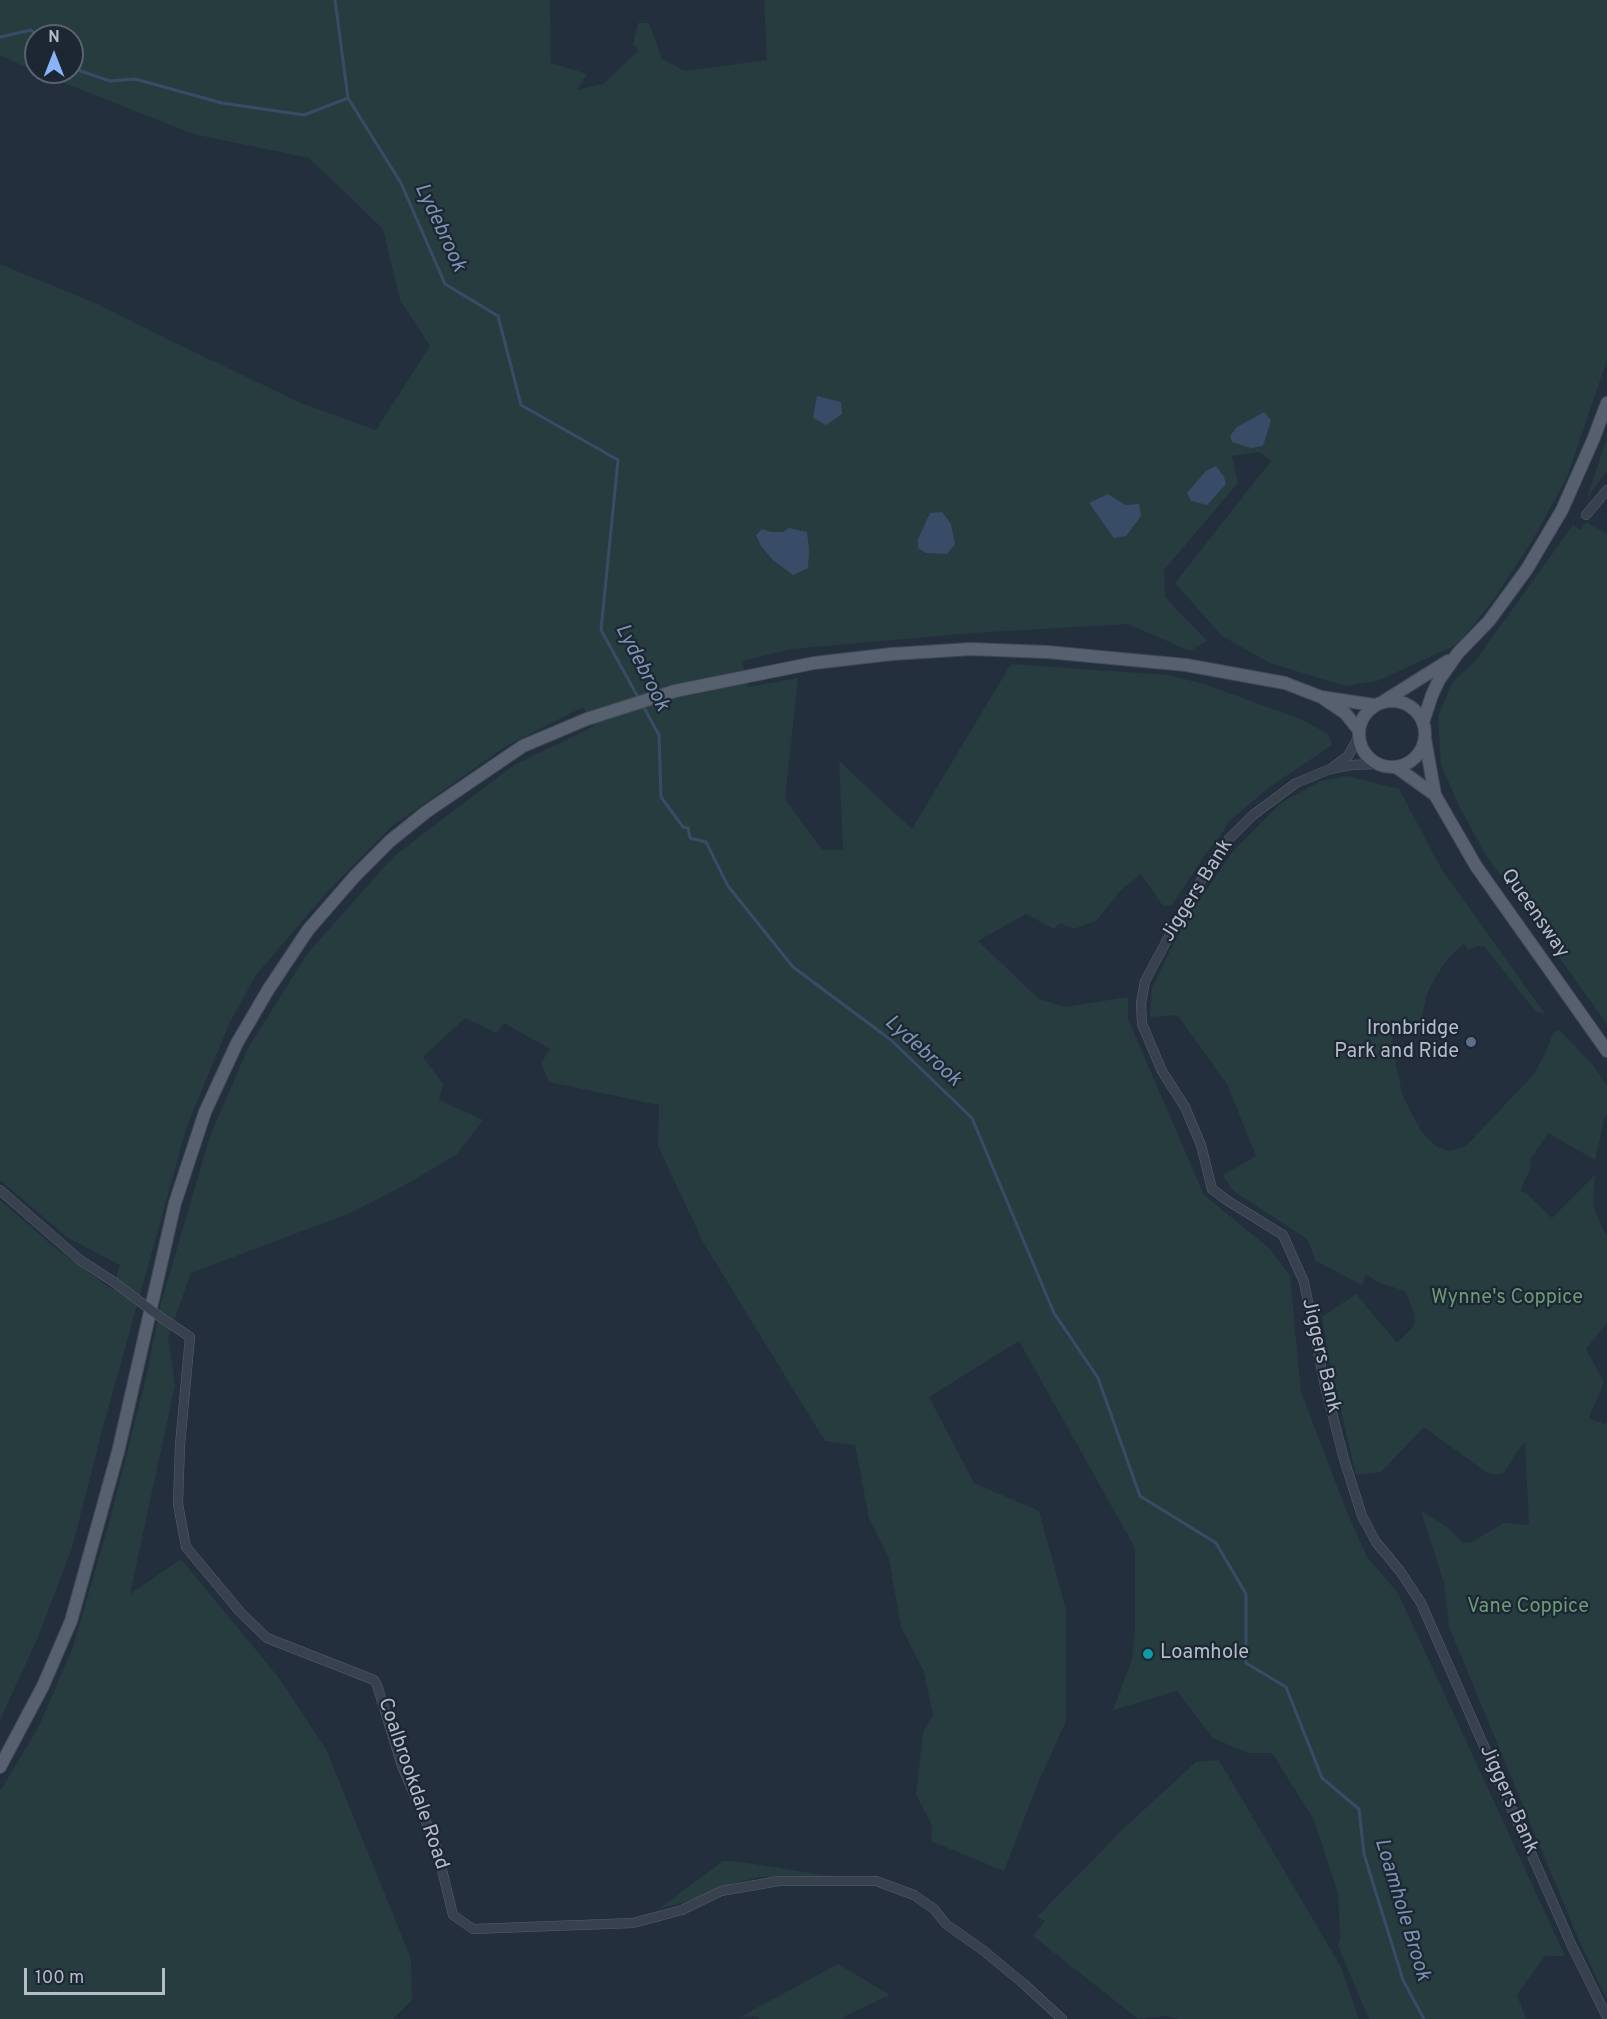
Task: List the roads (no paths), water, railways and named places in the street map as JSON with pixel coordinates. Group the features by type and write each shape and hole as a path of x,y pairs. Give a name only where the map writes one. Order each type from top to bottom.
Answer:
{"main road":[{"path":"1423,722 1439,680 1458,653 1489,621 1527,569 1556,520 1593,440 1607,403"},
{"path":"0,1767 43,1686 70,1621 118,1452 175,1203 205,1112 237,1043 268,990 308,930 355,876 390,842 442,801 523,746 587,719 675,691 748,675 814,663 892,654 971,649 1047,652 1186,665 1285,683 1321,697 1345,713 1358,734 1361,748 1376,764 1396,767 1406,764 1422,750 1425,739 1423,722 1418,713 1402,702 1378,704 1321,697"},
{"path":"1358,734 1366,712 1432,672 1458,653"},
{"name":"Queensway","path":"1425,739 1435,795 1476,866 1607,1051"},
{"name":"Queensway","path":"1396,767 1435,795"}],"street":[{"path":"1587,515 1607,490"},
{"name":"Jiggers Bank","path":"1330,769 1348,756 1358,734"},
{"name":"Jiggers Bank","path":"1376,764 1330,769 1296,783 1252,815 1223,845 1186,905 1145,981 1141,1003 1142,1024 1162,1071 1185,1107 1201,1145 1212,1189 1283,1235 1304,1282 1325,1386 1362,1516 1376,1542 1400,1571 1421,1603 1571,1944 1607,2017"},
{"name":"Coalbrookdale Road","path":"0,1190 80,1260 190,1337 180,1445 178,1504 186,1547 241,1613 267,1638 374,1680 402,1766 436,1845 453,1915 473,1929 633,1923 682,1910 721,1891 744,1887 779,1881 876,1881 914,1895 934,1909 946,1924 984,1951 1062,2019"}],"water":[{"path":"817,396 841,402 842,414 826,425 813,418"},
{"path":"1264,412 1271,420 1263,446 1251,448 1232,442 1230,436 1237,427"},
{"path":"1216,466 1226,484 1207,505 1191,501 1187,493 1206,471"},
{"path":"1108,494 1125,505 1139,504 1141,516 1126,536 1114,538 1089,503"},
{"path":"942,512 951,524 955,544 947,554 926,553 918,548 918,539 930,513"},
{"path":"789,528 807,532 809,549 808,568 793,575 773,560 761,546 756,535 762,529 783,532"}],"waterway":[{"name":"Lydebrook","path":"335,0 348,98 401,183 445,284 498,316 521,405 618,460 601,630 639,699"},
{"path":"0,37 24,32"},
{"path":"84,72 110,81 135,79 222,103 304,115 348,98"},
{"name":"Loamhole Brook","path":"642,704 659,735 661,797 683,827 688,828 690,838 706,842 728,886 793,967 891,1040 972,1118 1054,1313 1098,1378 1140,1496 1216,1543 1246,1594 1246,1663 1286,1687 1322,1778 1359,1809 1364,1854 1403,1980 1424,2019"}],"place":[{"name":"Ironbridge Park and Ride","path":"1471,1042"},
{"name":"Loamhole","path":"1148,1654"}],"park label":[{"name":"Wynne's Coppice","path":"1507,1299"},
{"name":"Vane Coppice","path":"1528,1608"}]}
